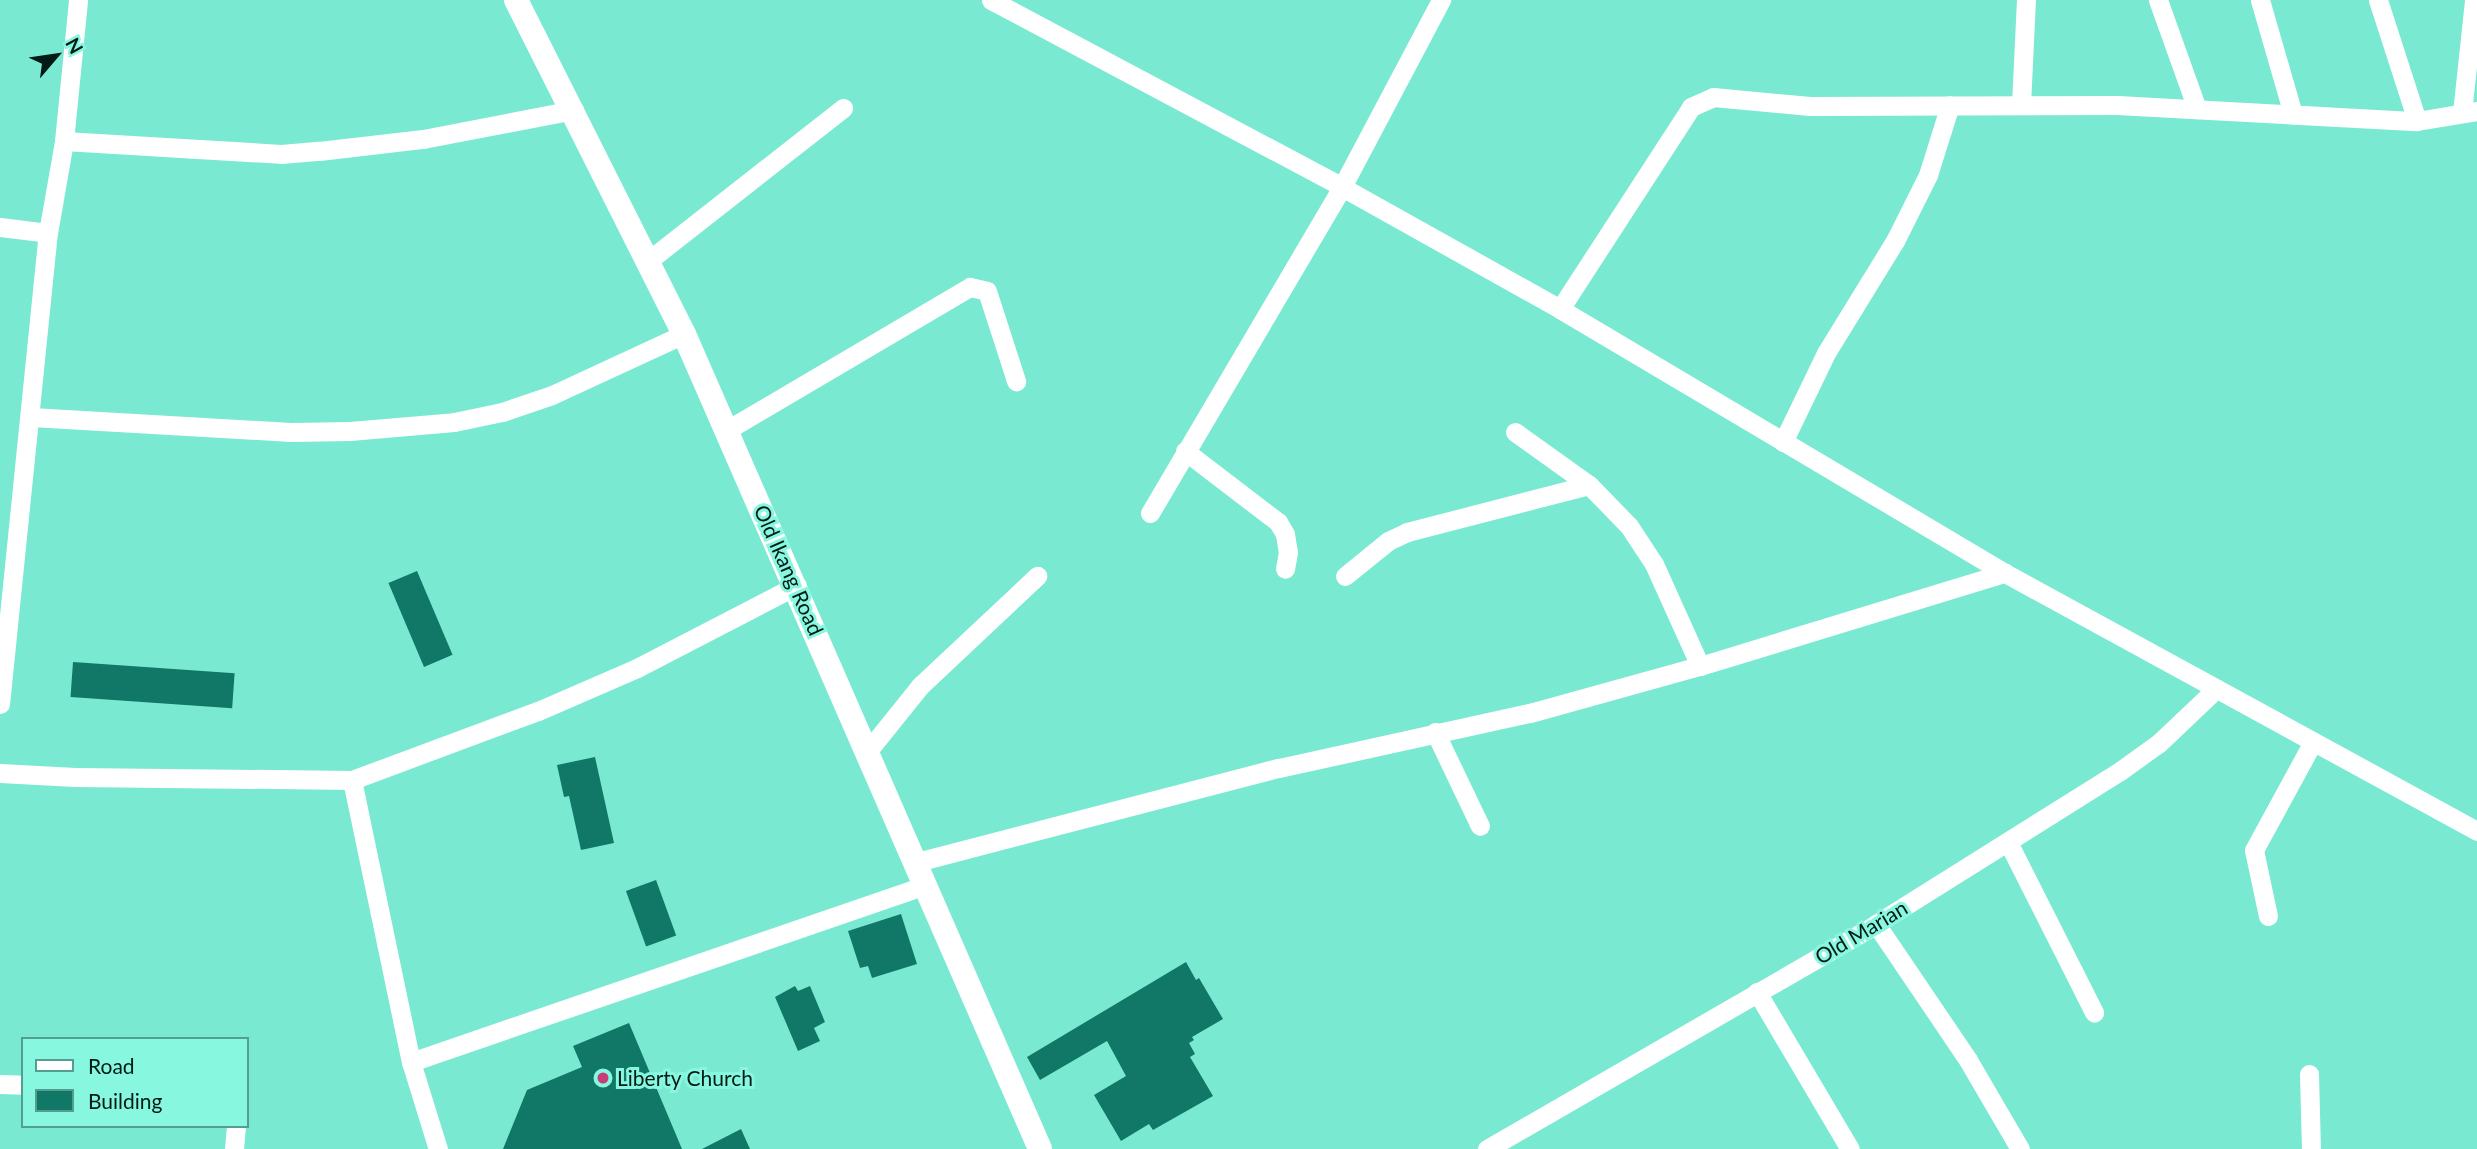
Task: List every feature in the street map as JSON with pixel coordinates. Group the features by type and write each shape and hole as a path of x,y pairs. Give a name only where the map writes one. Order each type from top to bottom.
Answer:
{"street":[{"path":"0,704 48,233 64,141 78,0"},
{"name":"Old Ikang Road","path":"516,0 574,110 684,334 797,585 923,886 1008,1070 1040,1149"},
{"path":"991,0 1342,187 1560,309 2005,573 2477,831"},
{"path":"1150,513 1342,187 1441,0"},
{"path":"2021,105 2026,0"},
{"path":"2158,0 2197,109"},
{"path":"2260,0 2293,114"},
{"path":"2378,0 2417,121"},
{"path":"1560,309 1691,107 1699,101 1713,97 1810,106 2118,104 2417,121 2469,112 2474,0"},
{"path":"1783,442 1826,353 1895,241 1928,175 1950,105"},
{"path":"648,261 843,108"},
{"path":"64,141 281,154 319,152 423,139 574,110"},
{"path":"0,227 48,233"},
{"path":"727,430 970,287 986,291 1016,381"},
{"path":"31,417 291,432 350,431 454,422 502,412 552,395 684,334"},
{"path":"1515,432 1589,485 1644,545 1700,666"},
{"path":"1185,451 1278,522 1285,534 1288,552 1285,569"},
{"path":"1345,576 1388,541 1407,532 1589,485"},
{"path":"914,863 1279,768 1530,713 1700,666 2005,573"},
{"path":"867,752 920,686 1037,576"},
{"path":"0,773 75,777 352,780 538,711 637,668 797,585"},
{"name":"Old Marian","path":"1487,1149 1876,924 2008,842 2130,764 2175,729 2217,689"},
{"path":"1435,732 1480,826"},
{"path":"2268,916 2254,850 2313,742"},
{"path":"352,780 411,1062 438,1149"},
{"path":"2008,842 2094,1012"},
{"path":"411,1062 923,886"},
{"path":"1876,924 1968,1060 2020,1149"},
{"path":"1757,992 1850,1149"},
{"path":"2309,1074 2311,1149"},
{"path":"0,1084 21,1085"},
{"path":"234,1149 236,1128"}],"building":[{"path":"417,571 453,655 424,667 388,583"},
{"path":"73,662 235,673 232,708 71,697"},
{"path":"595,757 614,843 581,850 569,796 564,797 557,765"},
{"path":"656,880 676,935 646,946 626,891"},
{"path":"901,914 917,964 872,978 868,966 860,968 848,931"},
{"path":"1186,962 1196,980 1199,978 1223,1019 1192,1037 1194,1040 1189,1043 1195,1054 1190,1057 1213,1096 1153,1130 1149,1124 1121,1141 1094,1095 1126,1076 1107,1041 1040,1080 1027,1057"},
{"path":"795,986 798,991 810,986 825,1022 814,1028 820,1041 798,1051 775,997"},
{"name":"Liberty Church","path":"629,1023 682,1149 503,1149 527,1090 582,1067 573,1046"},
{"path":"741,1129 750,1149 702,1149"}],"place":[{"name":"Liberty Church","path":"603,1078"}]}
